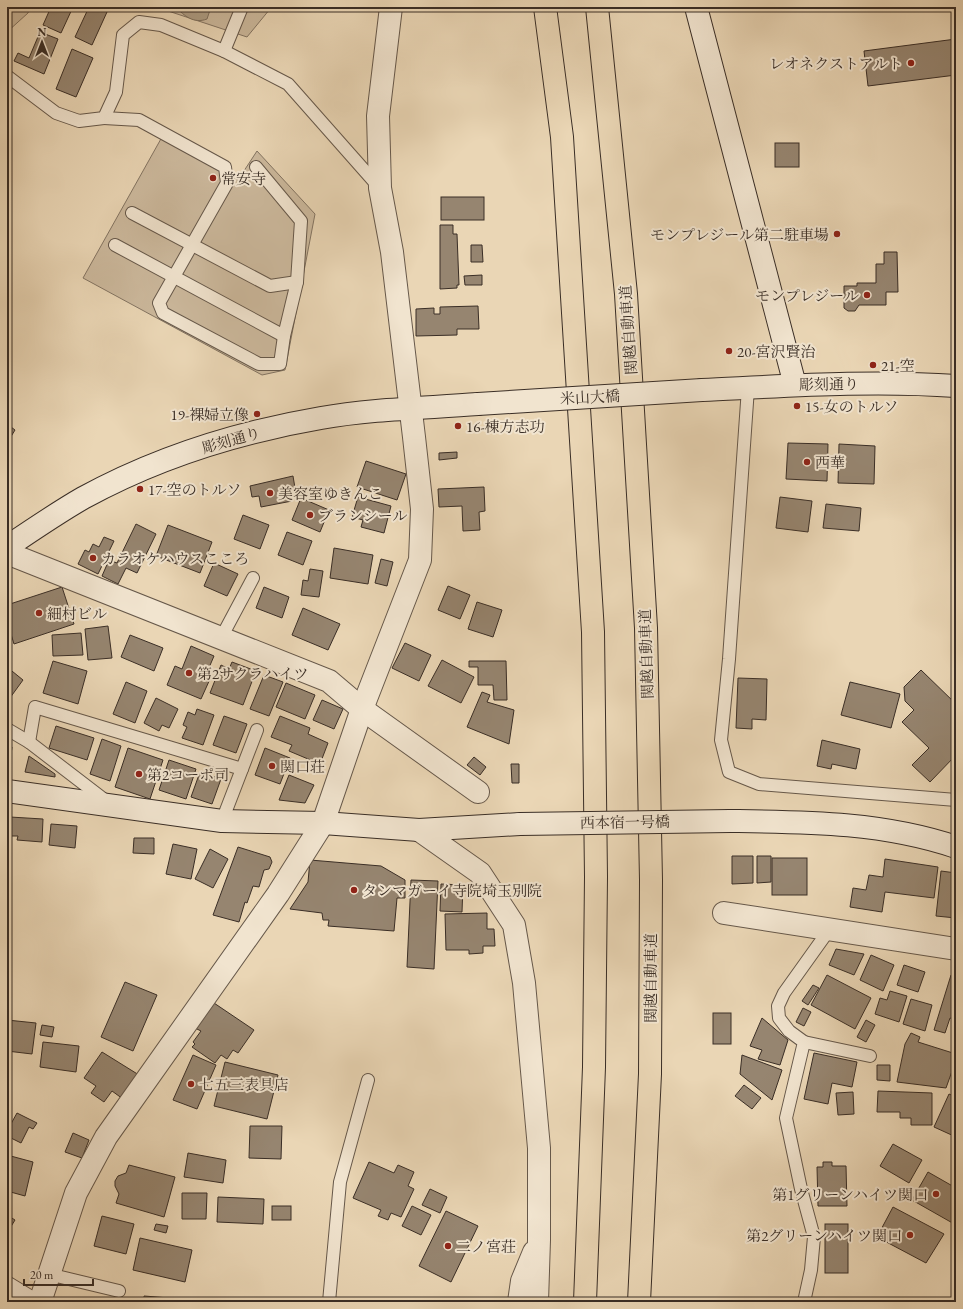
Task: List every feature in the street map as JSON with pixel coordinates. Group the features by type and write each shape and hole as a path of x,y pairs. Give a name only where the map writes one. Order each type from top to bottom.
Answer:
{"highway":[{"path":"545,7 562,145 593,632 596,933 594,1067 585,1302"},
{"name":"関越自動車道","path":"597,7 626,294 646,628 651,880 650,1074 640,1302"}],"street":[{"path":"40,1302 76,1193 106,1137 278,894 323,823 362,709 420,560 422,509 392,252 380,188 378,116 390,7"},
{"path":"696,7 795,385"},
{"name":"彫刻通り","path":"702,390 795,385 890,383 956,386"},
{"name":"米山大橋","path":"478,404 702,390"},
{"name":"彫刻通り","path":"7,547 45,520 84,498 146,468 205,446 267,429 322,418 478,404"},
{"path":"7,554 329,681 362,709 478,792"},
{"name":"西本宿一号橋","path":"7,791 222,821 323,823 419,830 520,824 730,821 828,822 882,829 956,847"},
{"path":"419,830 480,873 514,925 524,984 539,1148 537,1302"},
{"path":"724,913 956,949"},
{"path":"519,1302 522,1281 539,1240"},
{"path":"7,1288 30,1302"}],"lane":[{"path":"224,51 242,7"},
{"path":"104,118 116,92 123,35 139,22 161,25 224,51 288,84 380,188"},
{"path":"7,76 56,113 79,122 104,118 139,120 225,167 227,183 159,303 164,313 259,364 280,364 284,336 297,282 301,221 256,167"},
{"path":"132,213 270,286 297,282"},
{"path":"115,245 284,336"},
{"path":"748,388 730,651 721,740 729,772 759,784 956,800"},
{"path":"221,638 253,578"},
{"path":"29,742 35,707 242,769"},
{"path":"7,729 29,742 114,807"},
{"path":"222,821 257,730"},
{"path":"829,930 784,993 778,1006 779,1018 789,1031 804,1042 870,1056"},
{"path":"804,1042 786,1118 801,1190 814,1237 811,1270 804,1302"},
{"path":"329,1302 340,1182 368,1080"},
{"path":"48,1274 119,1291"}],"shaded area":[{"path":"7,7 30,7 28,13 7,32"},
{"path":"156,7 274,7 270,9 247,37"},
{"path":"176,7 211,7 207,19 194,20 186,16"},
{"path":"162,137 238,180 257,151 315,214 285,370 262,375 83,278"}],"building":[{"path":"51,7 73,7 61,33 43,25"},
{"path":"89,7 95,7 107,12 92,45 75,37"},
{"path":"40,32 58,39 44,74 14,61 18,53 29,58"},
{"name":"レオネクストアルト","path":"956,39 956,75 868,86 864,51"},
{"path":"72,49 93,58 76,97 56,89"},
{"path":"775,143 799,143 799,167 775,167"},
{"path":"441,197 484,197 484,220 441,220"},
{"path":"440,225 453,225 453,234 457,234 459,285 457,285 457,288 440,289"},
{"path":"471,245 482,245 483,262 471,262"},
{"path":"884,252 897,252 898,292 886,292 886,305 859,305 855,311 848,311 844,308 844,286 857,286 857,283 876,283 876,264 884,264"},
{"path":"482,275 482,285 465,285 464,276"},
{"path":"478,306 479,329 457,329 457,335 416,336 416,309 434,308 434,314 440,314 440,307"},
{"path":"7,424 15,430 7,443"},
{"path":"788,443 828,444 827,481 786,479"},
{"path":"839,444 875,446 874,484 838,483"},
{"path":"457,452 457,458 439,460 439,453"},
{"path":"366,461 406,474 397,500 357,487"},
{"name":"美容室ゆきんこ","path":"293,476 295,488 289,489 292,501 261,507 259,496 252,497 250,486"},
{"path":"484,487 485,511 479,512 480,530 463,531 462,506 439,507 438,489"},
{"path":"358,497 391,506 384,533 361,527 363,520 352,517"},
{"path":"780,497 812,501 808,532 776,528"},
{"name":"ブランシール","path":"301,498 329,510 320,532 292,520"},
{"path":"826,504 861,508 859,531 823,528"},
{"path":"243,515 269,525 260,549 234,539"},
{"path":"136,524 156,534 137,573 126,568 118,584 102,576 109,560 117,563"},
{"path":"168,525 212,542 200,573 156,556"},
{"path":"287,532 312,541 303,565 278,555"},
{"name":"カラオケハウスこころ","path":"104,537 114,541 98,574 78,564 85,550 89,552 93,544 99,547"},
{"path":"334,548 373,555 368,584 330,578"},
{"path":"381,559 393,562 387,586 375,583"},
{"path":"214,563 238,574 227,596 204,586"},
{"path":"310,569 323,571 319,597 301,595 303,580 308,581"},
{"path":"448,586 470,595 460,619 438,610"},
{"name":"細村ビル","path":"62,587 74,624 14,644 7,621 7,605"},
{"path":"264,587 289,597 282,618 256,608"},
{"path":"477,602 502,610 493,637 468,629"},
{"path":"303,608 340,624 328,650 292,635"},
{"path":"108,626 112,658 88,660 85,629"},
{"path":"81,633 83,655 53,656 52,635"},
{"path":"130,635 163,648 154,671 121,657"},
{"path":"405,643 431,655 419,681 392,668"},
{"name":"第2サクラハイツ","path":"191,646 214,656 205,677 210,679 201,699 167,685 175,666 182,669"},
{"path":"442,660 474,677 461,703 428,686"},
{"path":"53,661 87,671 78,704 43,693"},
{"path":"469,661 506,661 507,700 494,700 493,685 478,685 478,667 469,667"},
{"path":"232,662 256,671 243,705 210,693 221,665 229,669"},
{"path":"7,667 23,680 7,702"},
{"path":"921,670 956,704 956,755 930,782 912,765 929,748 902,722 914,710 905,701 904,687"},
{"path":"264,675 283,682 269,716 250,709"},
{"path":"738,678 767,679 766,720 752,719 752,729 736,728"},
{"path":"126,682 147,691 135,723 113,714"},
{"path":"850,682 900,694 891,728 841,715"},
{"path":"286,683 315,695 305,719 276,707"},
{"path":"482,692 490,695 487,702 514,710 509,744 467,727"},
{"path":"156,698 178,709 169,728 162,725 159,731 144,723"},
{"path":"322,700 343,709 334,729 313,720"},
{"path":"197,709 214,715 203,745 182,738 187,727 183,725 188,712 195,715"},
{"path":"224,716 247,724 236,753 213,745"},
{"path":"280,716 310,728 308,734 328,743 320,764 289,751 292,745 271,737"},
{"path":"56,726 94,738 87,760 49,748"},
{"path":"102,739 121,746 110,781 90,774"},
{"path":"822,740 860,749 856,769 832,764 831,769 817,766"},
{"path":"7,747 12,747 10,762 7,761"},
{"name":"第2コーポ司","path":"128,748 163,760 150,799 115,787"},
{"name":"関口荘","path":"265,748 290,758 280,784 255,775"},
{"path":"29,756 55,774 55,777 25,772"},
{"path":"474,757 486,767 480,775 467,765"},
{"path":"169,760 196,769 186,799 159,790"},
{"path":"511,764 519,764 519,783 512,783"},
{"path":"200,772 221,779 212,804 191,797"},
{"path":"289,775 314,785 305,803 279,800"},
{"path":"10,817 43,819 42,842 17,840 18,836 9,836"},
{"path":"51,824 77,826 75,848 49,845"},
{"path":"134,838 154,838 154,854 133,853"},
{"path":"173,844 197,849 191,879 166,874"},
{"path":"238,847 270,857 272,862 269,869 264,870 259,887 253,886 247,903 245,902 239,922 213,915"},
{"path":"210,849 228,859 213,888 195,879"},
{"path":"732,856 753,856 753,883 732,884"},
{"path":"757,856 771,856 771,882 757,883"},
{"path":"772,858 807,858 807,895 772,895"},
{"path":"885,859 938,867 934,898 885,892 882,912 850,907 853,888 866,890 869,875 883,877"},
{"name":"タンマガーイ寺院埼玉別院","path":"310,860 381,866 405,880 405,898 397,898 394,931 328,926 329,920 323,920 322,913 290,909 308,882"},
{"path":"941,871 956,873 956,918 936,916"},
{"path":"411,880 438,881 434,969 407,967"},
{"path":"441,884 463,885 462,912 440,911"},
{"path":"487,913 487,929 494,929 495,946 483,946 483,953 469,954 469,950 446,950 445,914"},
{"path":"836,949 864,954 854,975 829,965"},
{"path":"871,955 894,965 883,991 860,980"},
{"path":"904,965 925,972 918,992 897,985"},
{"path":"827,975 871,998 855,1029 811,1005"},
{"path":"951,975 956,977 956,1014 954,1019 950,1018 945,1033 934,1030"},
{"path":"125,982 157,995 133,1051 101,1037"},
{"path":"813,985 819,988 808,1005 802,1001"},
{"path":"890,991 907,996 899,1022 875,1014 880,998 887,1000"},
{"path":"911,999 932,1005 925,1031 903,1024"},
{"path":"211,1001 254,1030 238,1053 233,1050 227,1059 221,1055 215,1063 192,1047 195,1044 193,1042 201,1031 193,1027"},
{"path":"803,1008 811,1012 804,1026 796,1022"},
{"path":"713,1013 731,1013 731,1044 713,1044"},
{"path":"762,1018 788,1040 780,1065 758,1059 762,1050 750,1046"},
{"path":"7,1020 36,1023 32,1054 7,1051"},
{"path":"866,1020 875,1025 866,1042 857,1037"},
{"path":"42,1025 54,1027 52,1037 40,1035"},
{"path":"911,1033 920,1037 918,1042 956,1054 956,1060 946,1088 897,1082 905,1044"},
{"path":"43,1042 79,1046 76,1072 40,1067"},
{"path":"102,1052 139,1075 123,1099 112,1091 104,1102 91,1093 96,1086 84,1078"},
{"path":"814,1053 857,1062 852,1087 832,1083 828,1104 804,1099"},
{"path":"193,1055 216,1065 197,1109 173,1100"},
{"path":"742,1055 782,1070 772,1100 740,1074"},
{"path":"225,1062 278,1075 267,1119 214,1106"},
{"path":"877,1065 890,1065 890,1081 877,1080"},
{"path":"744,1085 761,1098 752,1109 735,1096"},
{"path":"878,1091 932,1093 932,1125 911,1125 911,1118 900,1118 900,1112 877,1112"},
{"path":"853,1092 854,1114 838,1115 836,1093"},
{"path":"949,1094 956,1097 956,1137 934,1127"},
{"path":"17,1113 37,1123 33,1129 29,1127 21,1143 7,1136 7,1131"},
{"path":"250,1126 282,1126 281,1159 249,1158"},
{"path":"73,1133 89,1140 82,1158 65,1152"},
{"path":"893,1144 922,1160 909,1183 880,1166"},
{"path":"188,1153 226,1160 223,1183 184,1177"},
{"path":"7,1155 33,1162 25,1196 7,1191"},
{"path":"369,1162 394,1173 398,1165 414,1172 408,1186 414,1189 401,1217 391,1213 388,1220 378,1216 381,1210 353,1198"},
{"path":"823,1162 832,1162 832,1166 846,1166 847,1206 818,1206 817,1167 823,1167"},
{"path":"129,1165 175,1177 164,1217 116,1203 119,1194 115,1186 115,1181 118,1176 126,1173"},
{"name":"第1グリーンハイツ関口","path":"928,1172 956,1188 956,1225 912,1200"},
{"path":"430,1189 447,1197 440,1213 422,1205"},
{"path":"182,1193 207,1193 206,1219 182,1219"},
{"path":"218,1197 264,1199 263,1224 217,1222"},
{"path":"272,1206 291,1206 291,1220 272,1220"},
{"path":"412,1206 431,1215 421,1235 402,1226"},
{"name":"第2グリーンハイツ関口","path":"893,1207 944,1234 926,1263 877,1237"},
{"name":"二ノ宮荘","path":"446,1211 478,1226 451,1282 419,1266"},
{"path":"7,1215 15,1220 7,1233"},
{"path":"102,1216 134,1224 126,1254 94,1246"},
{"path":"156,1224 168,1226 166,1233 154,1230"},
{"path":"825,1224 848,1224 848,1273 825,1273"},
{"path":"140,1238 192,1250 185,1282 133,1270"},
{"path":"144,1296 182,1299 182,1302 144,1302"},
{"path":"94,1298 114,1302 93,1302"},
{"path":"269,1299 281,1302 268,1302"}],"place":[{"name":"レオネクストアルト","path":"911,63"},
{"name":"常安寺","path":"213,178"},
{"name":"モンプレジール第二駐車場","path":"837,234"},
{"name":"モンプレジール","path":"867,295"},
{"name":"20-宮沢賢治","path":"729,351"},
{"name":"21-空","path":"873,365"},
{"name":"15-女のトルソ","path":"797,406"},
{"name":"19-裸婦立像","path":"257,414"},
{"name":"16-棟方志功","path":"458,426"},
{"name":"西華","path":"807,462"},
{"name":"17-空のトルソ","path":"140,489"},
{"name":"美容室ゆきんこ","path":"270,493"},
{"name":"ブランシール","path":"310,515"},
{"name":"カラオケハウスこころ","path":"93,558"},
{"name":"細村ビル","path":"39,613"},
{"name":"第2サクラハイツ","path":"189,673"},
{"name":"関口荘","path":"272,766"},
{"name":"第2コーポ司","path":"139,774"},
{"name":"タンマガーイ寺院埼玉別院","path":"354,890"},
{"name":"七五三表具店","path":"191,1084"},
{"name":"第1グリーンハイツ関口","path":"936,1194"},
{"name":"第2グリーンハイツ関口","path":"910,1235"},
{"name":"二ノ宮荘","path":"448,1246"}]}
